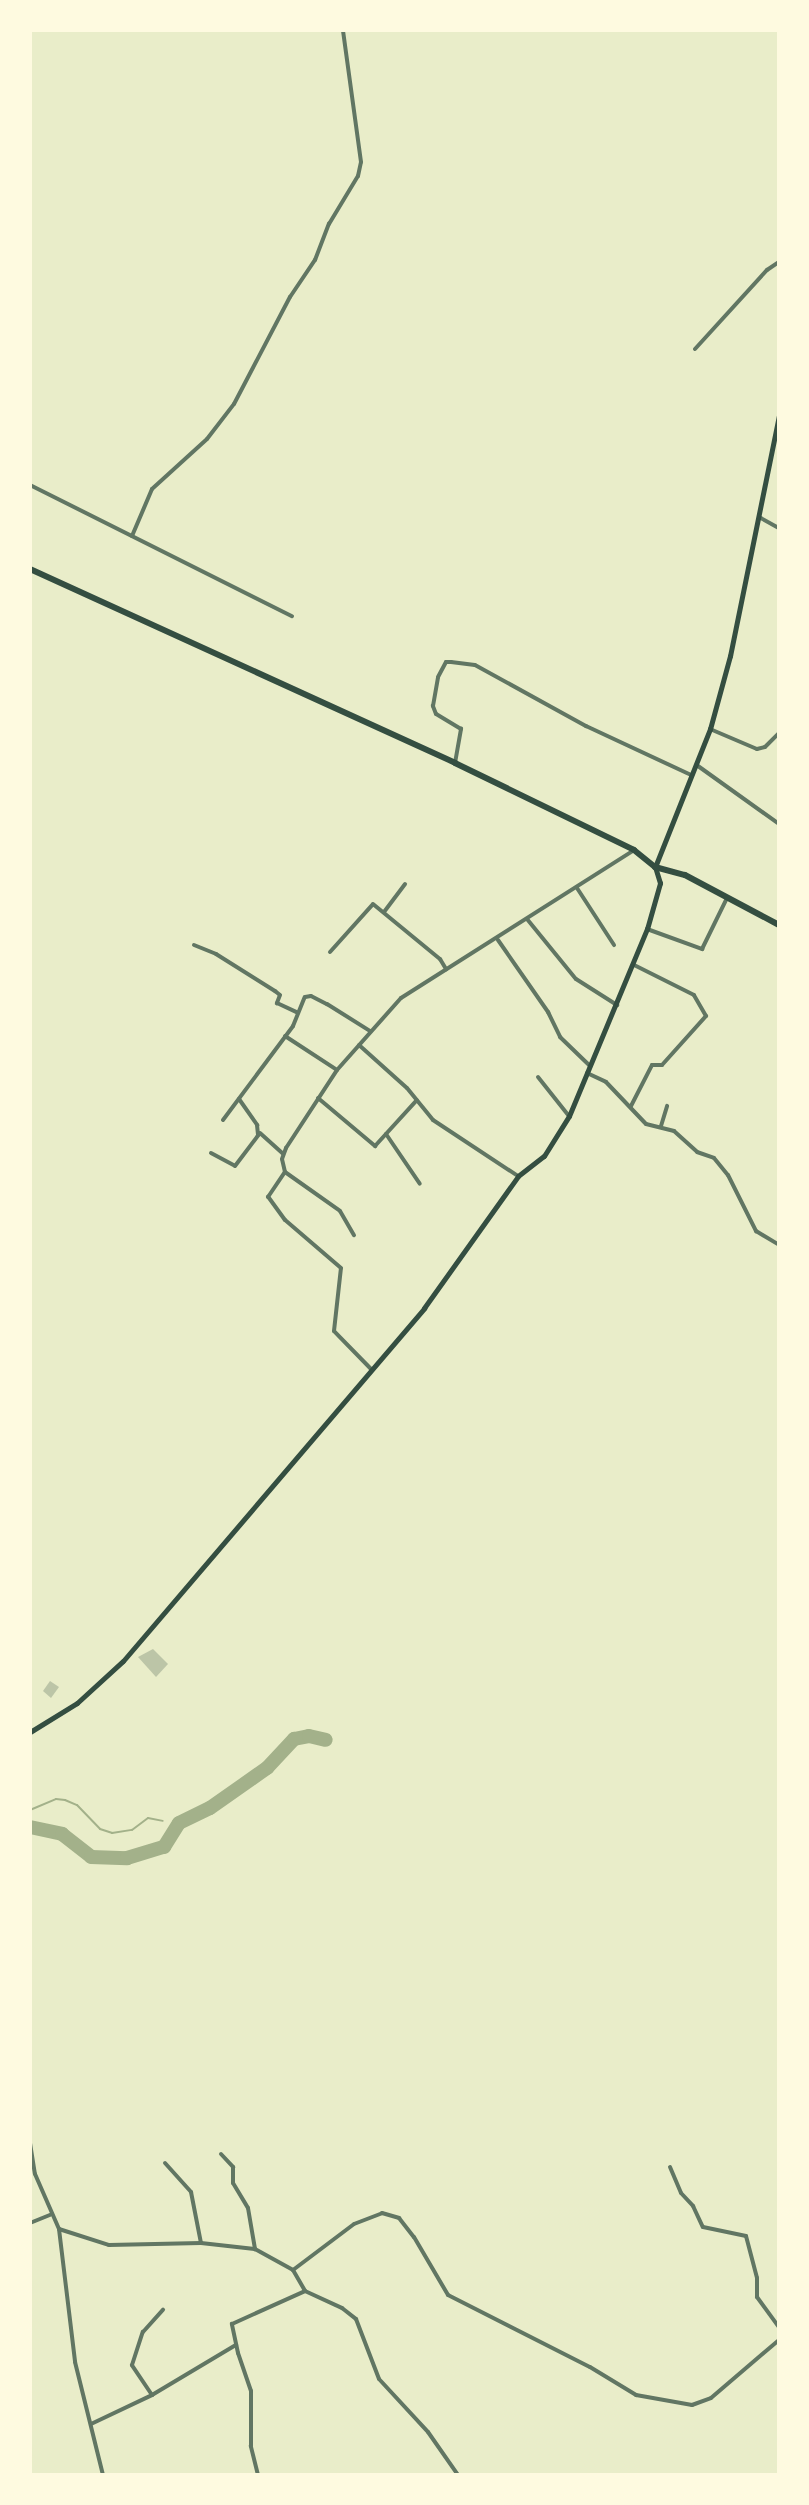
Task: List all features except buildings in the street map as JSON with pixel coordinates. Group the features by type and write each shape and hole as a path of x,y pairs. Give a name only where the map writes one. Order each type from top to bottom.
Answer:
{"highway":[{"path":"30,569 455,763 634,850 655,867 685,875 726,900 779,925"}],"main road":[{"path":"30,1732 77,1703 123,1661 424,1308 518,1176 544,1156 569,1116 634,965 660,883 655,867 698,766 710,729 730,656 779,416"}],"street":[{"path":"132,536 152,489 207,439 234,404 290,297 315,260 329,224 358,176 361,162 343,30"},
{"path":"695,349 767,270 779,262"},
{"path":"30,485 292,616"},
{"path":"759,517 779,528"},
{"path":"455,763 461,729 436,714 433,706 438,677 446,662 475,665 586,726 693,776"},
{"path":"710,729 757,749 765,747 779,733"},
{"path":"698,766 779,824"},
{"path":"372,1370 334,1331 341,1268 285,1220 268,1197 285,1172 283,1154 337,1070 401,998 498,940 634,850"},
{"path":"384,912 405,884"},
{"path":"577,888 614,945"},
{"path":"647,929 702,949 726,900"},
{"path":"330,952 371,905 384,912 440,959 446,969"},
{"path":"527,919 576,979 617,1005"},
{"path":"498,940 548,1012 560,1037 589,1065"},
{"path":"194,945 216,954 275,991 284,1007 295,1012"},
{"path":"631,1107 652,1065 662,1065 706,1016 694,995 634,965"},
{"path":"223,1120 285,1036 296,1019 295,1012 301,1002 311,996 370,1031"},
{"path":"285,1036 337,1070"},
{"path":"359,1045 417,1100 433,1120 518,1176"},
{"path":"587,1073 606,1082 646,1124 680,1134 697,1152 714,1158 728,1175 756,1231 779,1245"},
{"path":"538,1077 569,1116"},
{"path":"318,1098 373,1145 417,1100"},
{"path":"211,1153 235,1166 258,1135 257,1125 239,1099"},
{"path":"661,1126 667,1106"},
{"path":"258,1135 263,1134 283,1154"},
{"path":"386,1134 420,1184"},
{"path":"285,1172 331,1203 354,1235"},
{"path":"30,2143 35,2174 50,2215 59,2229 75,2362 103,2475"},
{"path":"221,2154 233,2167 233,2183 248,2208 255,2249"},
{"path":"165,2163 191,2192 201,2243"},
{"path":"670,2167 681,2193 693,2206 703,2227 746,2236 757,2278 757,2297 779,2327"},
{"path":"293,2270 323,2244 369,2216 382,2213 399,2218 414,2237 448,2295 590,2367 636,2395 692,2405 711,2398 779,2340"},
{"path":"30,2223 50,2215"},
{"path":"59,2229 109,2245 201,2243 255,2249 293,2270 305,2291 342,2308 356,2319 379,2379 428,2432 458,2475"},
{"path":"258,2475 251,2446 251,2391 236,2345 235,2321 305,2291"},
{"path":"152,2395 132,2365 143,2332 163,2310"},
{"path":"91,2424 152,2395 236,2345"}],"waterway":[{"path":"30,1827 62,1834 91,1857 127,1858 164,1847 179,1823 210,1808 267,1768 294,1739 309,1736 326,1740"},
{"path":"30,1810 56,1799 65,1800 77,1805 100,1829 112,1833 132,1830 148,1818 163,1821"}]}
